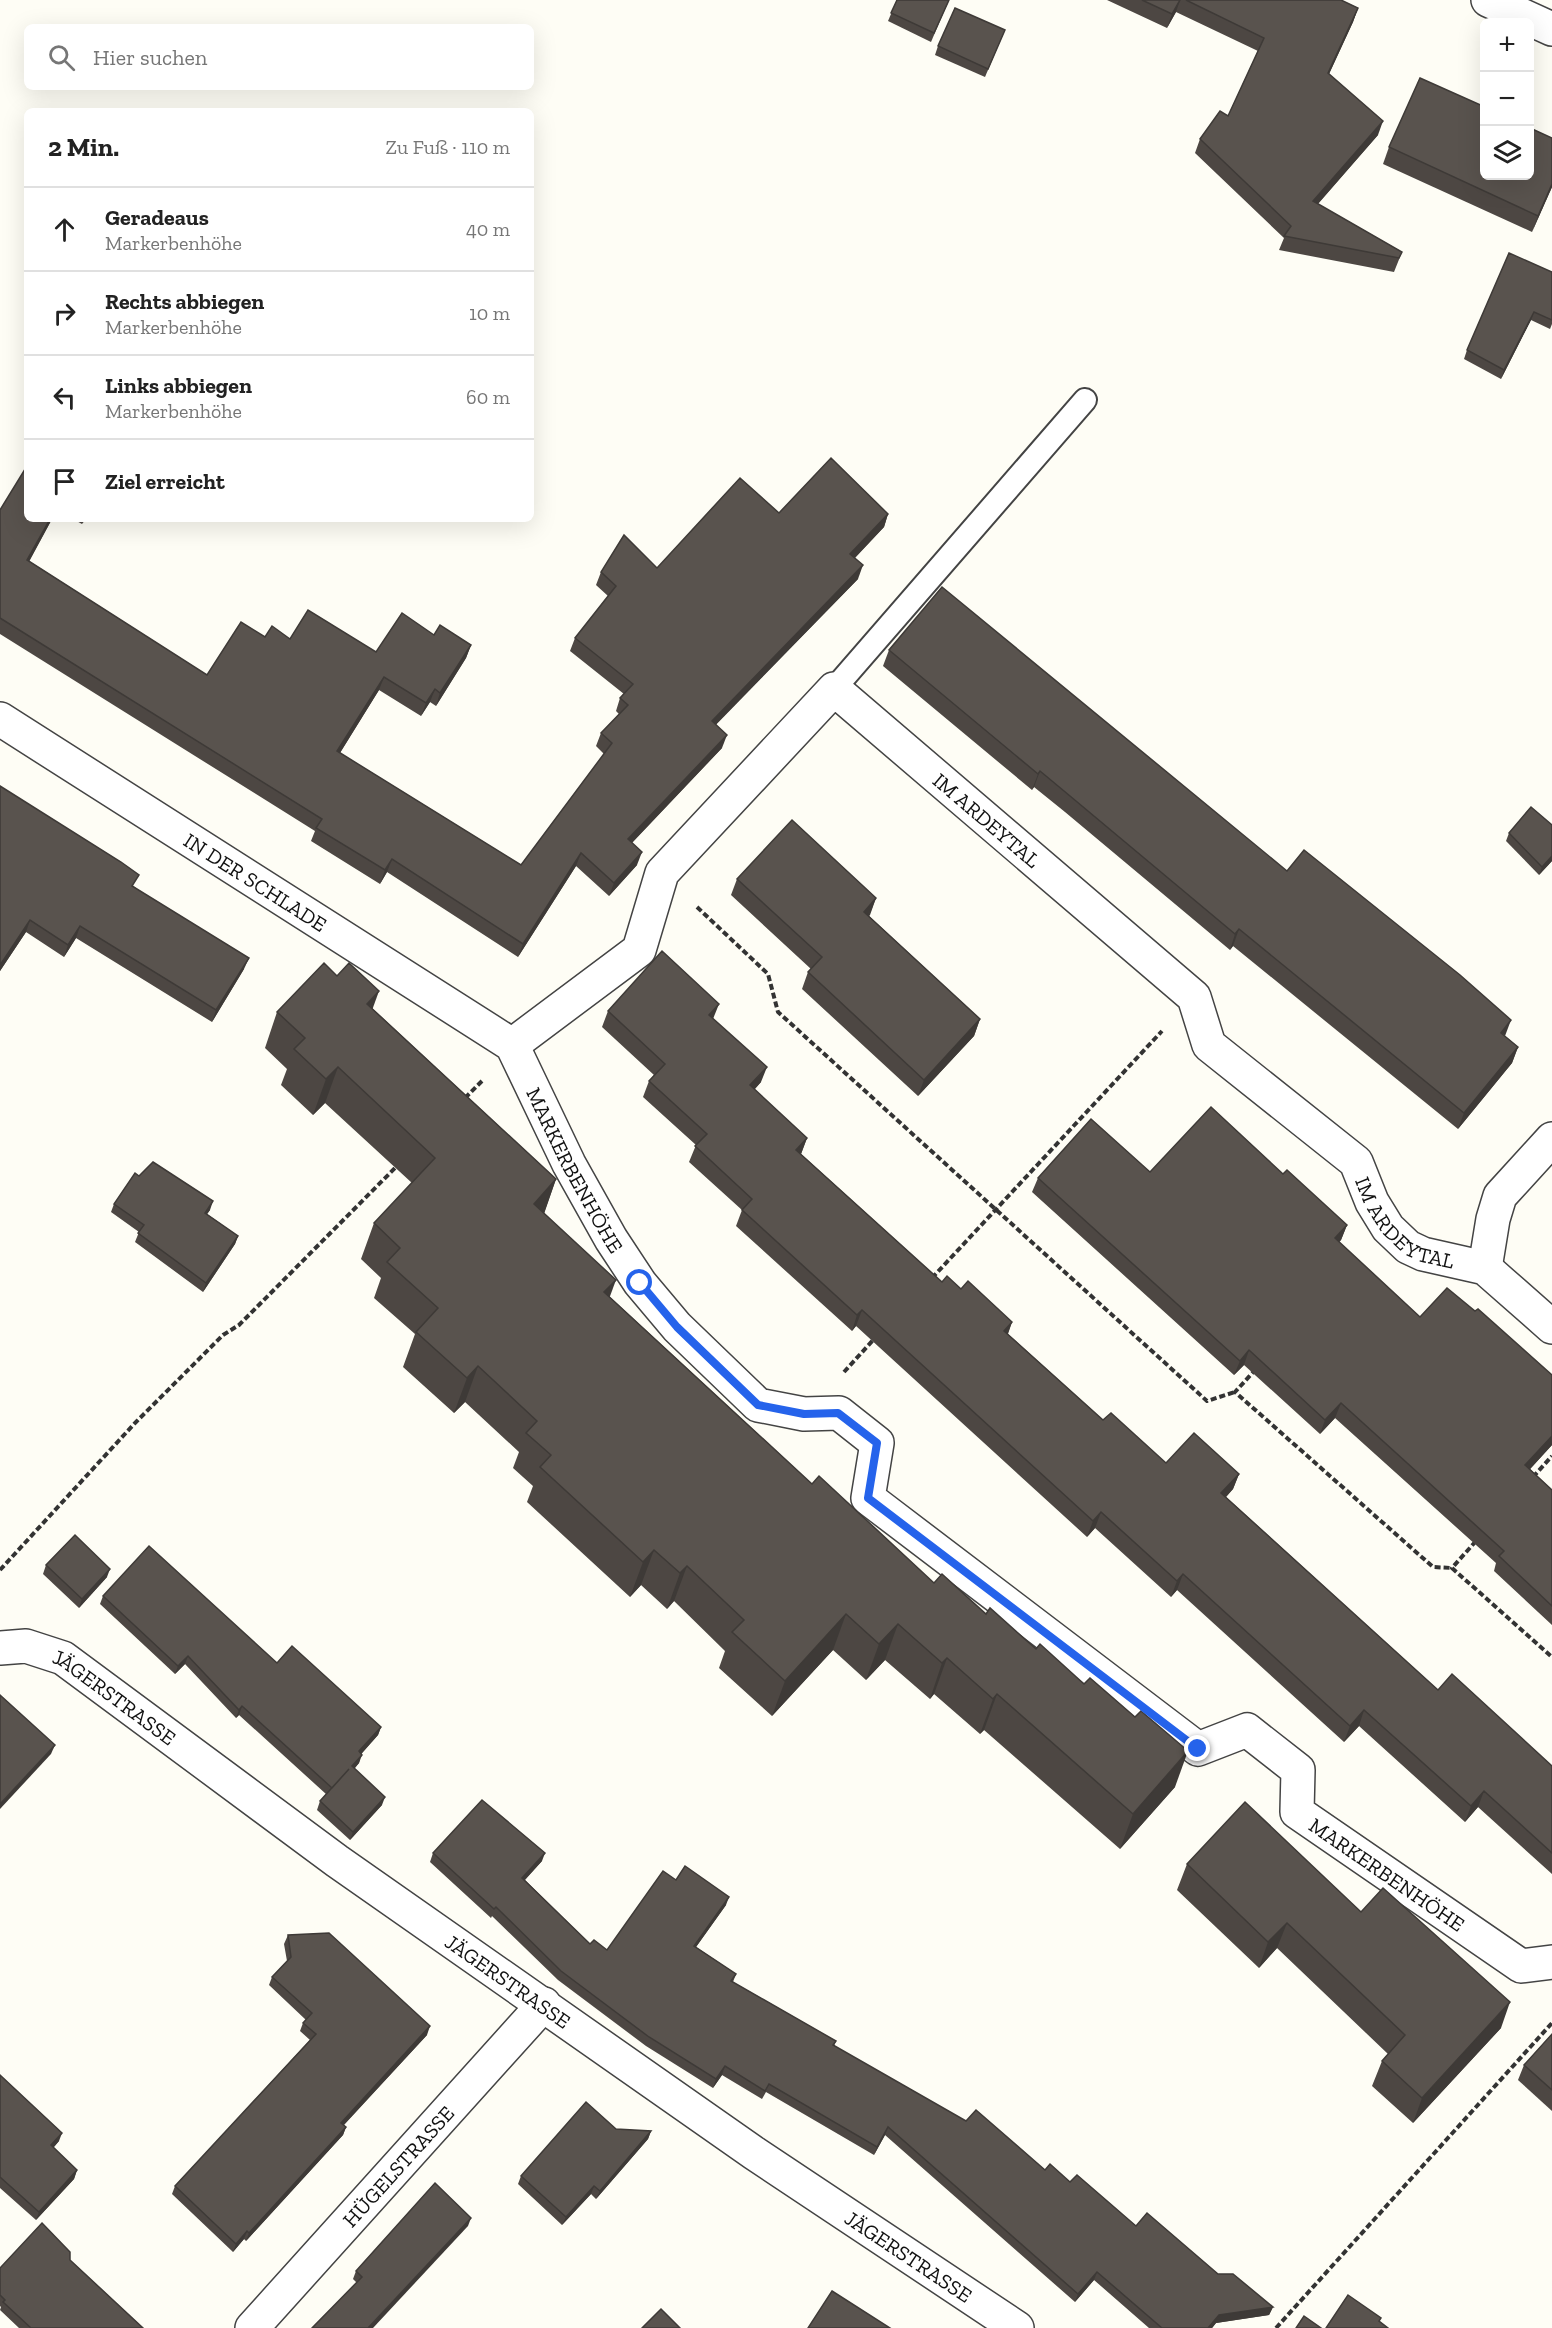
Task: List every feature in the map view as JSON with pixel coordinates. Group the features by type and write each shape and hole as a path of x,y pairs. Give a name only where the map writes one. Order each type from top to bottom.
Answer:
{"street":[{"path":"1488,0 1552,29"},
{"path":"512,1045 639,950 662,873 834,689"},
{"name":"IM ARDEYTAL","path":"834,689 1194,997 1209,1045 1356,1162 1372,1202 1388,1228 1408,1247 1423,1254 1485,1268 1552,1327"},
{"name":"IN DER SCHLADE","path":"0,719 512,1045"},
{"name":"MARKERBENHÖHE","path":"512,1045 569,1164 611,1239 640,1283 677,1327 758,1405 804,1414 838,1413 877,1443 868,1498 1198,1749 1247,1730 1298,1770 1297,1812 1521,1966 1552,1962"},
{"name":"IM ARDEYTAL","path":"1485,1268 1493,1219 1500,1196 1552,1138"},
{"name":"JÄGERSTRASSE","path":"0,1648 26,1646 63,1658 337,1861 754,2153 1017,2328"},
{"name":"HÜGELSTRASSE","path":"252,2328 544,2004"}],"lane":[{"path":"834,689 1084,400"}],"path":[{"path":"662,873 768,974 778,1012 1207,1401 1235,1392 1259,1366"},
{"path":"924,1286 1194,997"},
{"path":"458,1104 512,1045"},
{"path":"0,1570 135,1423 223,1335 239,1325 399,1164"},
{"path":"804,1414 876,1337"},
{"path":"1235,1392 1433,1567 1452,1568 1552,1657"},
{"path":"1529,1482 1552,1456"},
{"path":"1452,1568 1483,1533"},
{"path":"1276,2328 1552,2023"}],"building":[{"path":"897,0 949,0 934,33 891,13"},
{"path":"1142,0 1180,0 1172,14"},
{"path":"1186,0 1341,0 1358,8 1328,73 1383,121 1313,201 1402,252 1399,258 1284,236 1291,226 1200,139 1220,111 1228,116 1264,38"},
{"path":"955,8 1005,30 988,69 938,46"},
{"path":"1420,78 1480,105 1480,180 1534,180 1534,130 1552,138 1552,184 1538,216 1389,147"},
{"path":"1509,253 1552,272 1552,320 1534,312 1504,370 1467,350"},
{"path":"831,458 888,514 850,554 863,565 712,721 727,735 628,839 642,852 614,883 581,853 523,944 392,859 385,870 316,828 322,819 0,618 0,510 24,471 24,522 48,522 27,560 207,675 241,622 265,637 272,626 290,639 308,610 376,652 402,613 434,635 440,625 471,645 440,693 435,689 426,703 384,677 337,751 521,865 612,743 601,733 628,705 620,698 633,684 575,638 616,586 601,572 624,535 657,568 740,478 779,513"},
{"path":"942,587 1287,871 1304,850 1460,975 1511,1020 1501,1033 1518,1047 1464,1113 1239,929 1235,934 1040,771 1038,774 889,650"},
{"path":"0,786 139,875 132,886 249,958 216,1010 80,926 68,945 30,920 0,965"},
{"path":"1531,807 1552,825 1552,856 1542,867 1509,833"},
{"path":"792,820 876,898 864,912 980,1019 924,1080 808,972 822,957 737,879"},
{"path":"662,951 719,1004 709,1015 767,1067 750,1085 807,1138 796,1150 942,1282 947,1276 961,1289 968,1281 1012,1322 1004,1331 1103,1420 1111,1413 1166,1463 1194,1433 1239,1474 1221,1493 1438,1690 1452,1674 1552,1766 1552,1853 1484,1791 1471,1806 1364,1710 1350,1726 1183,1574 1177,1581 1101,1512 1093,1521 862,1310 857,1315 742,1210 752,1199 695,1146 707,1134 649,1081 665,1064 608,1011"},
{"path":"324,963 337,976 349,963 379,991 367,1004 556,1179 534,1204 616,1280 604,1292 812,1484 819,1476 934,1583 942,1574 986,1614 990,1608 1036,1649 1040,1644 1084,1684 1090,1678 1135,1717 1141,1711 1188,1751 1133,1814 997,1694 993,1699 947,1658 942,1663 898,1624 879,1644 846,1614 785,1681 732,1632 744,1620 687,1566 680,1573 654,1550 643,1562 540,1467 551,1455 526,1433 537,1421 478,1366 467,1378 416,1332 438,1308 387,1262 400,1248 374,1223 435,1158 338,1067 326,1079 294,1049 305,1038 277,1012"},
{"path":"1211,1107 1283,1174 1287,1170 1347,1225 1335,1238 1420,1317 1447,1288 1475,1311 1478,1309 1552,1375 1552,1436 1525,1465 1552,1490 1552,1606 1499,1556 1504,1551 1341,1403 1325,1420 1249,1350 1240,1361 1038,1178 1091,1119 1150,1172"},
{"path":"153,1162 213,1201 205,1213 238,1236 206,1283 138,1233 144,1225 114,1204 135,1173 139,1176"},
{"path":"75,1535 110,1569 82,1599 46,1565"},
{"path":"149,1546 277,1663 292,1646 381,1727 359,1751 362,1755 352,1766 385,1797 353,1832 320,1801 332,1788 242,1706 239,1710 188,1656 178,1666 103,1596"},
{"path":"0,1695 55,1745 0,1804"},
{"path":"482,1800 545,1853 522,1878 590,1944 594,1940 607,1950 663,1871 676,1880 685,1866 729,1897 694,1946 736,1974 731,1981 836,2041 833,2045 966,2121 976,2110 1045,2170 1050,2164 1070,2182 1077,2175 1136,2226 1147,2213 1218,2274 1233,2274 1273,2307 1219,2315 1208,2328 1162,2328 1097,2272 1078,2294 888,2127 877,2147 769,2084 765,2091 725,2066 716,2079 649,2037 561,1971 496,1907 494,1909 433,1853"},
{"path":"1245,1802 1361,1912 1383,1888 1510,2002 1422,2098 1382,2061 1405,2035 1287,1923 1268,1942 1187,1864"},
{"path":"329,1933 430,2026 341,2123 346,2127 249,2233 247,2231 236,2244 175,2186 316,2034 303,2023 312,2013 272,1977 291,1957 288,1935"},
{"path":"1552,2034 1552,2090 1524,2065"},
{"path":"0,2075 62,2133 51,2145 77,2170 39,2212 0,2177"},
{"path":"586,2102 616,2129 651,2131 600,2191 594,2186 566,2217 521,2176"},
{"path":"435,2183 471,2218 368,2328 312,2328 362,2277 356,2271"},
{"path":"42,2223 70,2252 70,2260 143,2328 31,2328 3,2302 5,2300 0,2295 0,2268"},
{"path":"832,2291 890,2328 808,2328"},
{"path":"1348,2295 1381,2318 1379,2321 1388,2328 1326,2328"},
{"path":"661,2309 680,2328 642,2328"},
{"path":"1304,2316 1321,2328 1296,2328"}],"route":[{"path":"640,1283 677,1327 758,1405 804,1414 838,1413 877,1443 868,1498 1198,1749"}]}
